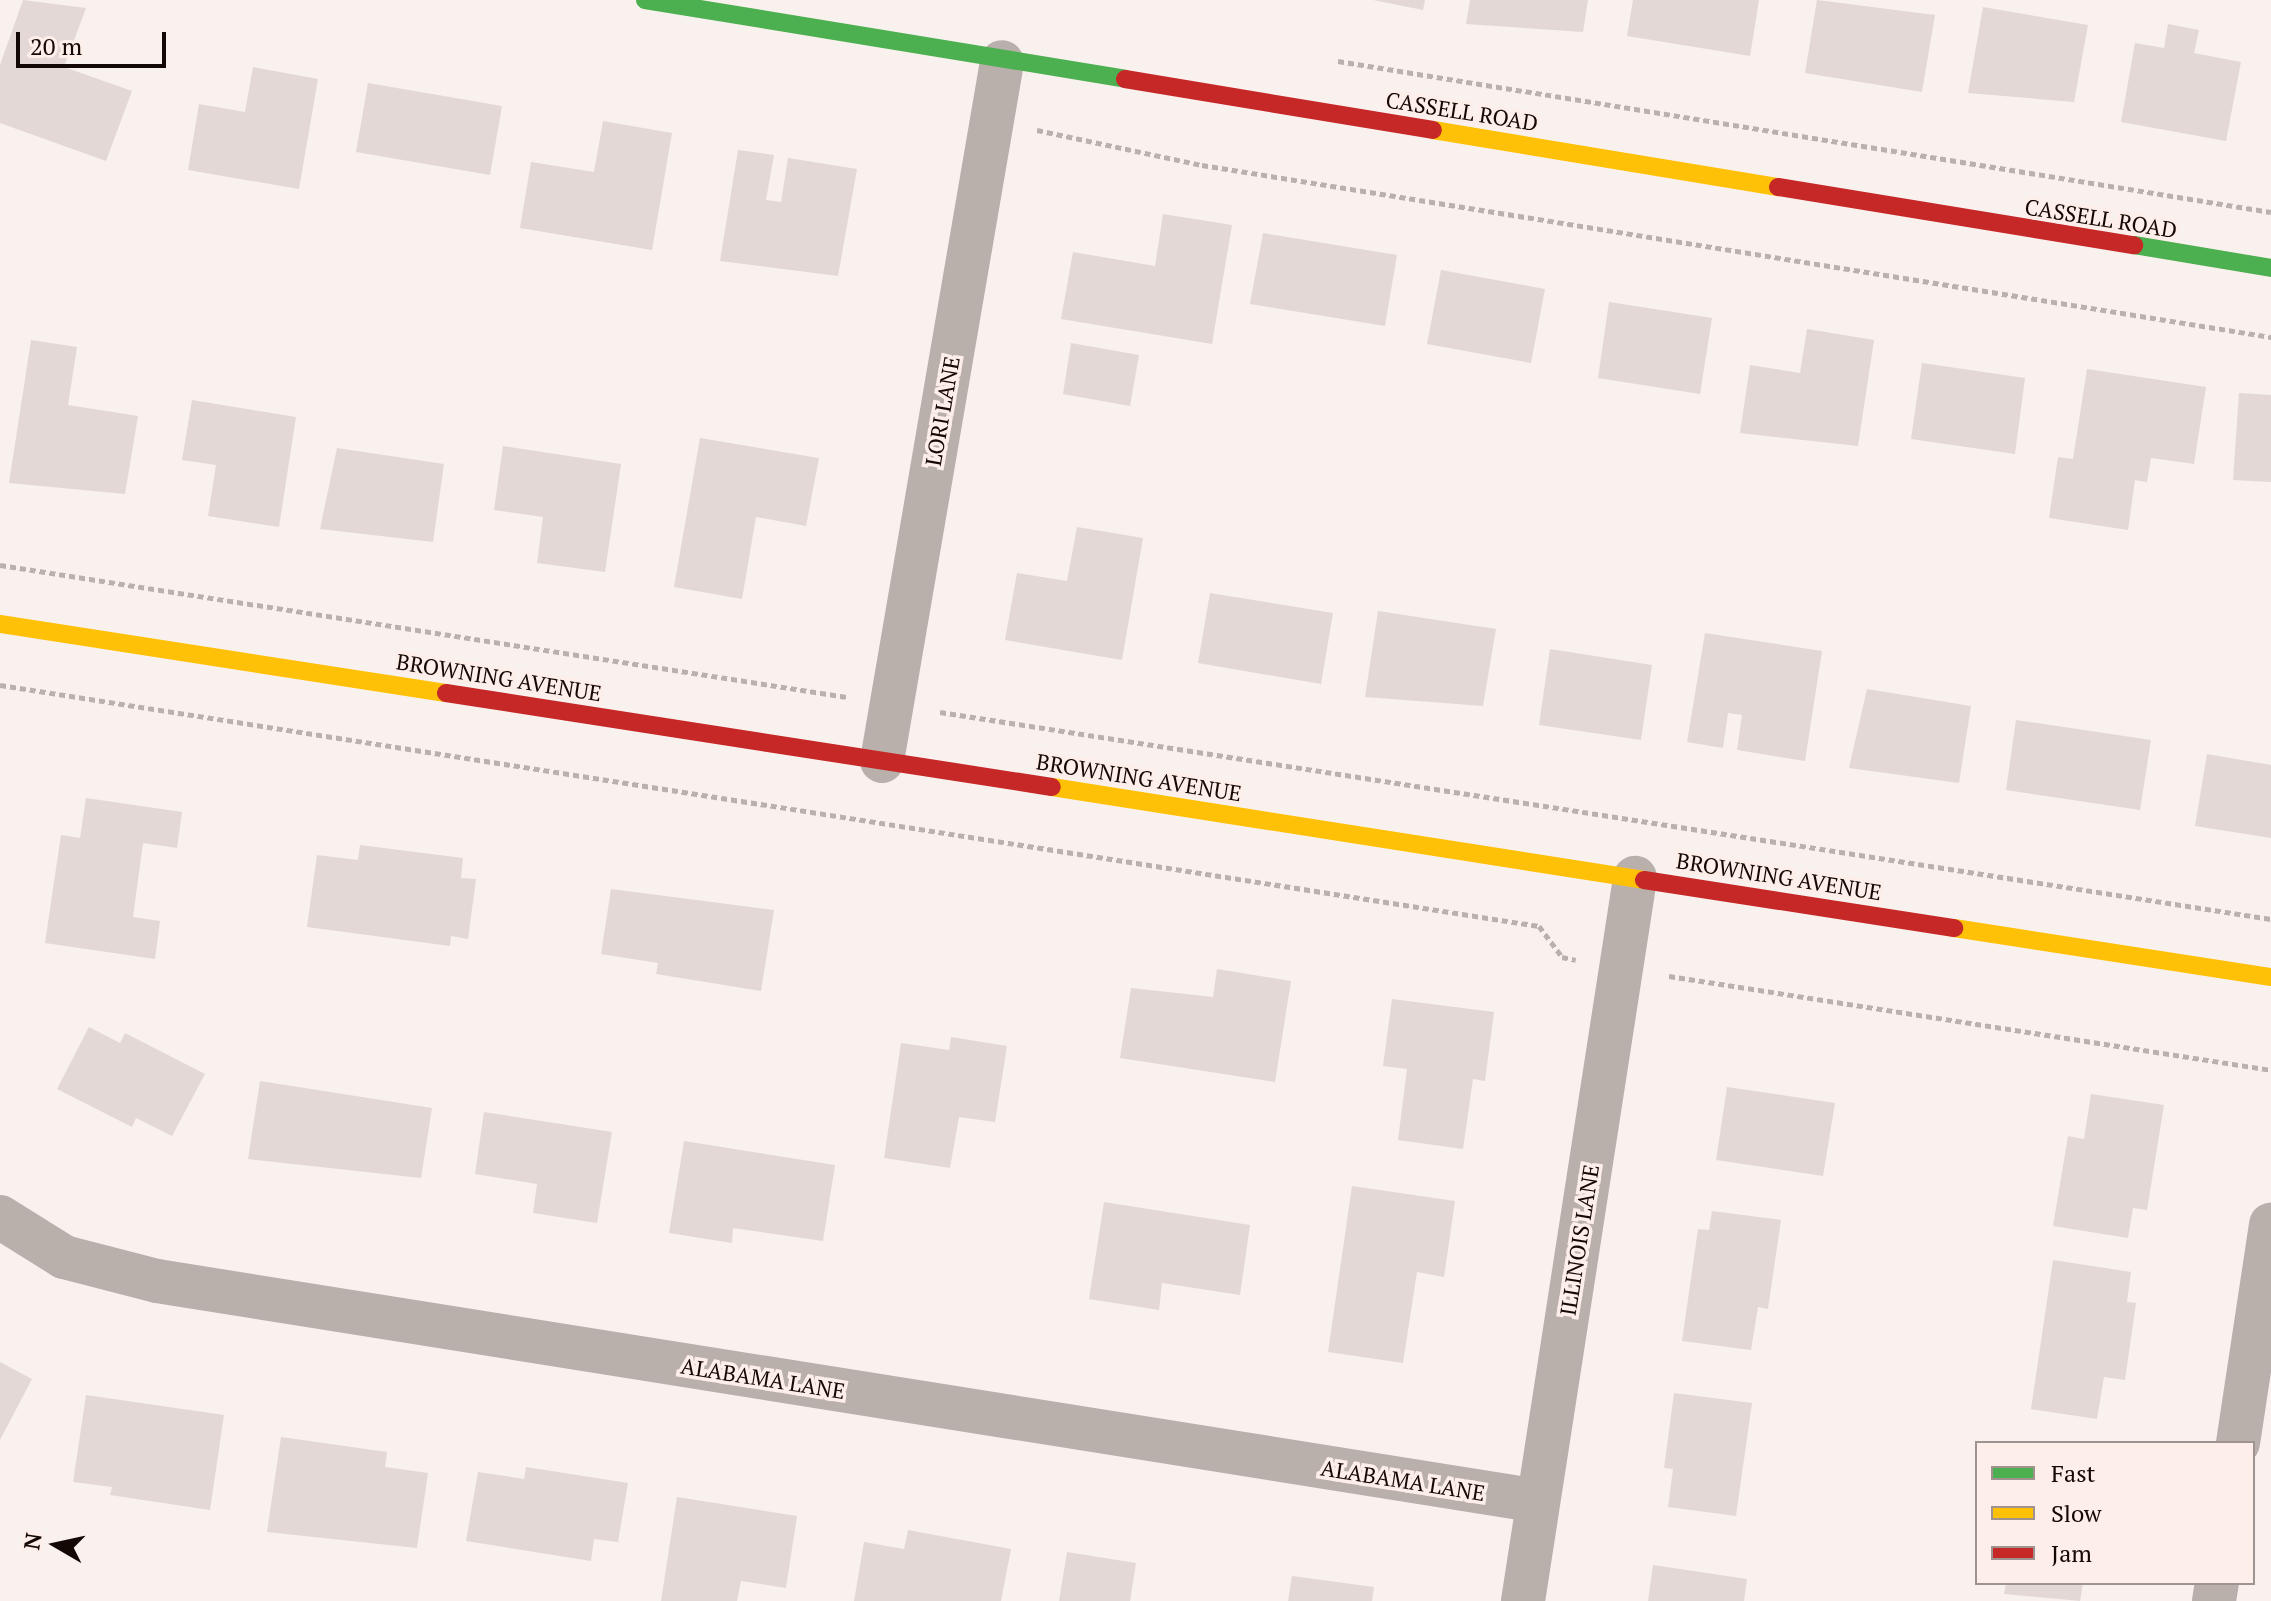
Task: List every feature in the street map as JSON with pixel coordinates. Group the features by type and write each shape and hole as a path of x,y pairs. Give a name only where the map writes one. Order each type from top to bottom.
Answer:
{"street":[{"name":"CASSELL ROAD","path":"645,0 1002,62 2271,268"},
{"name":"LORI LANE","path":"882,761 1002,62"},
{"name":"BROWNING AVENUE","path":"0,624 2271,977"},
{"name":"ILLINOIS LANE","path":"1523,1601 1635,878"},
{"name":"ALABAMA LANE","path":"0,1217 64,1257 157,1281 1538,1501"},
{"path":"2238,1441 2271,1224"}],"path":[{"path":"1320,58 2271,212"},
{"path":"991,121 1202,165 2271,337"},
{"path":"0,565 2271,919"},
{"path":"0,685 1539,926 1562,957 2271,1070"}],"building":[{"path":"23,0 86,8 64,67 132,91 106,161 0,123 0,65"},
{"path":"1373,0 1425,0 1423,10"},
{"path":"1470,0 1588,0 1583,32 1466,24"},
{"path":"1633,0 1759,0 1750,56 1627,36"},
{"path":"1817,0 1935,15 1922,92 1805,73"},
{"path":"1983,7 2088,25 2074,102 1968,93"},
{"path":"2168,24 2199,30 2194,53 2241,62 2226,141 2121,122 2135,43 2164,48"},
{"path":"253,67 318,79 299,189 188,170 199,104 245,112"},
{"path":"368,83 502,106 490,175 356,152"},
{"path":"603,121 672,133 652,250 520,228 531,162 594,172"},
{"path":"738,150 774,155 766,200 781,202 788,158 857,169 838,276 720,261"},
{"path":"1163,214 1232,225 1212,344 1061,319 1073,252 1155,266"},
{"path":"1263,233 1397,255 1385,326 1250,304"},
{"path":"1441,270 1545,289 1531,363 1427,344"},
{"path":"1609,302 1712,318 1700,394 1598,378"},
{"path":"1807,329 1874,340 1858,446 1740,433 1750,365 1800,373"},
{"path":"31,340 77,347 68,405 138,416 125,494 9,483"},
{"path":"1071,343 1139,355 1130,406 1063,394"},
{"path":"1922,363 2025,378 2015,454 1911,439"},
{"path":"2087,369 2206,387 2194,464 2151,458 2147,482 2135,480 2128,530 2049,518 2058,457 2073,459"},
{"path":"2239,393 2271,395 2271,482 2233,480"},
{"path":"192,400 296,417 279,527 208,516 216,465 182,460"},
{"path":"700,438 819,458 806,526 756,517 742,599 674,587"},
{"path":"503,446 621,464 605,572 537,563 543,517 494,510"},
{"path":"337,448 444,464 433,542 320,529"},
{"path":"1077,527 1143,538 1122,660 1005,640 1017,573 1067,581"},
{"path":"1210,593 1333,613 1321,684 1198,663"},
{"path":"1378,611 1496,629 1483,706 1365,697"},
{"path":"1705,633 1822,651 1805,761 1737,750 1742,715 1728,713 1723,748 1687,742"},
{"path":"1550,649 1652,665 1641,740 1539,725"},
{"path":"1867,689 1971,706 1959,783 1849,768"},
{"path":"2016,720 2151,740 2140,810 2006,790"},
{"path":"2207,754 2271,765 2271,838 2195,826"},
{"path":"86,798 182,812 177,848 143,843 133,917 160,921 155,959 45,943 61,835 80,838"},
{"path":"360,845 463,858 461,878 476,879 468,939 451,936 450,946 307,927 317,855 358,860"},
{"path":"611,889 774,910 761,991 656,974 658,963 601,954"},
{"path":"1217,969 1291,981 1275,1082 1120,1058 1131,988 1213,997"},
{"path":"1392,999 1494,1012 1485,1081 1473,1079 1463,1149 1398,1140 1407,1069 1383,1066"},
{"path":"89,1027 120,1043 125,1033 205,1074 172,1136 136,1118 132,1127 57,1089"},
{"path":"951,1037 1007,1046 995,1122 959,1117 950,1168 884,1158 901,1043 949,1050"},
{"path":"260,1081 432,1108 421,1178 248,1159"},
{"path":"1727,1087 1835,1103 1823,1176 1716,1160"},
{"path":"2091,1094 2164,1105 2147,1210 2133,1208 2128,1238 2053,1226 2068,1136 2084,1139"},
{"path":"484,1112 612,1132 597,1223 533,1213 537,1184 475,1174"},
{"path":"684,1141 835,1165 823,1241 733,1228 732,1243 669,1233"},
{"path":"1352,1186 1455,1201 1444,1277 1417,1272 1403,1363 1328,1352"},
{"path":"1104,1202 1250,1225 1240,1295 1162,1283 1159,1310 1089,1299"},
{"path":"1712,1211 1781,1220 1768,1309 1758,1307 1751,1350 1682,1341 1698,1229 1709,1230"},
{"path":"2053,1260 2131,1272 2127,1302 2136,1303 2125,1380 2104,1377 2097,1419 2031,1409"},
{"path":"0,1362 32,1379 0,1440"},
{"path":"1674,1393 1752,1403 1736,1516 1668,1507 1673,1469 1664,1468"},
{"path":"86,1395 224,1415 210,1510 110,1495 112,1487 73,1482"},
{"path":"281,1437 387,1452 385,1467 428,1473 417,1548 267,1532"},
{"path":"526,1467 628,1483 618,1542 594,1539 591,1561 466,1541 478,1472 524,1479"},
{"path":"677,1497 797,1516 786,1588 741,1581 737,1601 661,1601"},
{"path":"908,1530 1011,1549 1001,1601 854,1601 864,1542 904,1549"},
{"path":"1067,1552 1136,1563 1130,1601 1059,1601"},
{"path":"1653,1565 1747,1579 1744,1601 1648,1601"},
{"path":"1292,1576 1374,1587 1372,1601 1288,1601"},
{"path":"2006,1585 2083,1585 2080,1601 2004,1594"}],"traffic: fast":[{"path":"645,0 1125,79"},
{"path":"2134,245 2271,268"}],"traffic: slow":[{"path":"1433,130 1778,187"},
{"path":"0,624 446,693"},
{"path":"1052,787 1644,880"},
{"path":"1954,928 2271,977"}],"traffic: jam":[{"path":"1125,79 1433,130"},
{"path":"1778,187 2134,245"},
{"path":"446,693 1052,787"},
{"path":"1644,880 1954,928"}]}
